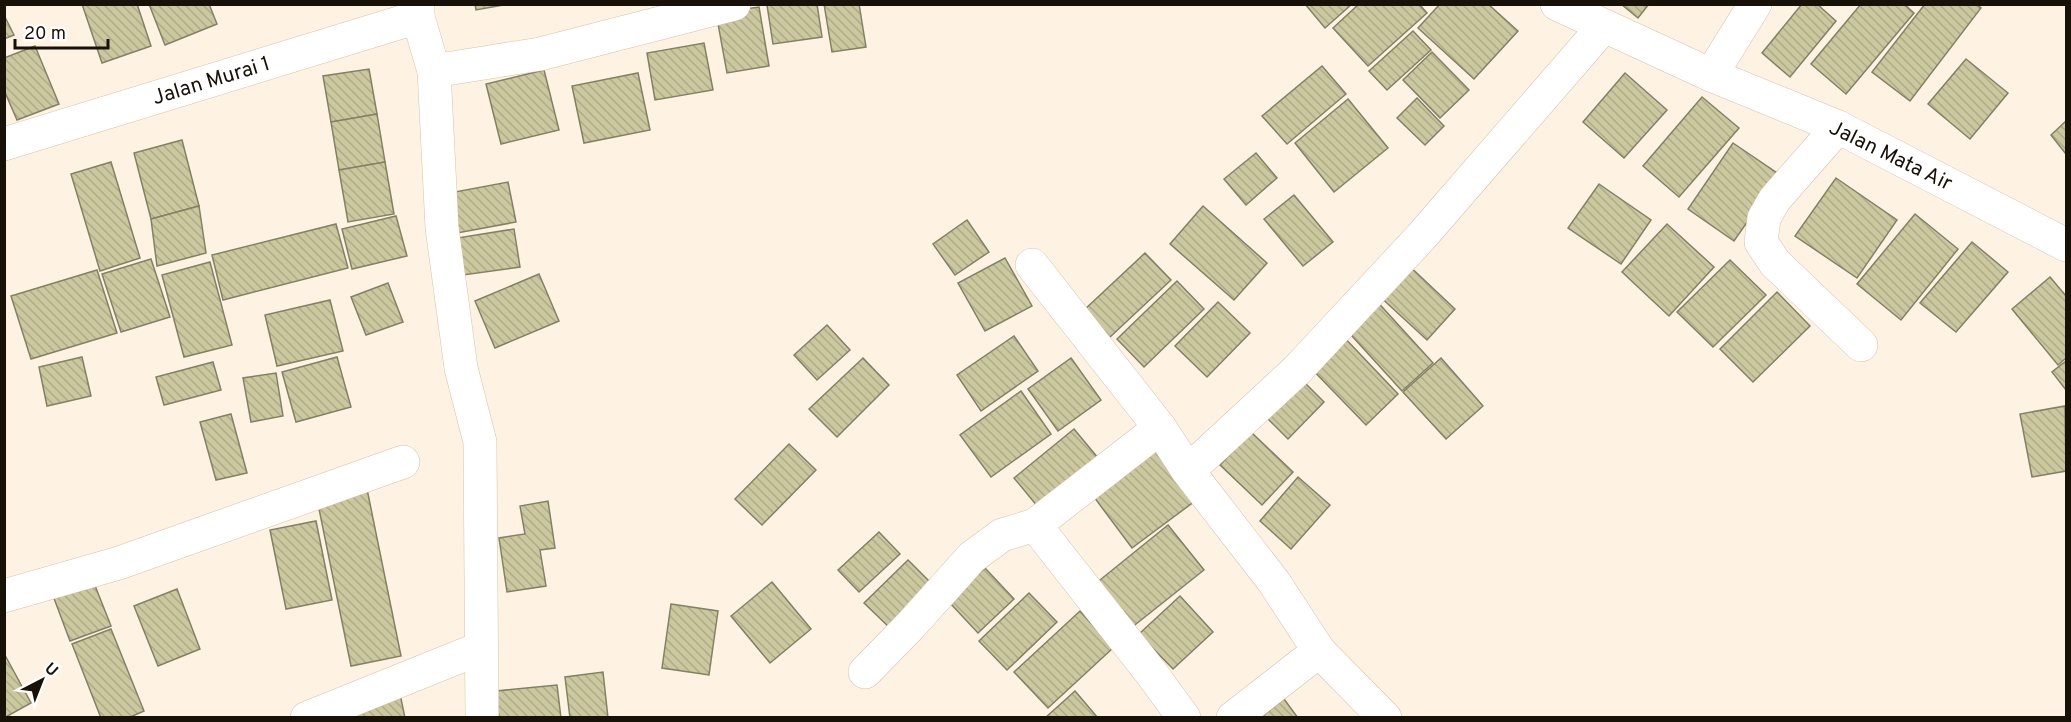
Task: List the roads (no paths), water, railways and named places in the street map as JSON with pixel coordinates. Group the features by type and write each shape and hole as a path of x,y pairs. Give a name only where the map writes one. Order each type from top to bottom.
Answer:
{"street":[{"path":"434,71 540,54 734,4"},
{"name":"Jalan Mata Air","path":"1557,4 1711,75 1838,127 2067,244"},
{"path":"1711,75 1755,4"},
{"path":"418,11 434,71 442,228 461,368 480,442 482,717"},
{"name":"Jalan Murai 1","path":"4,144 418,11"},
{"path":"1188,471 1296,370 1421,237 1604,26"},
{"path":"1838,127 1775,199 1764,218 1761,242 1775,263 1861,345"},
{"path":"1032,265 1160,428 1188,471 1274,582 1319,651 1384,717"},
{"path":"865,672 972,557 1002,535 1035,525 1160,428"},
{"path":"4,596 118,563 403,462"},
{"path":"1035,525 1184,717"},
{"path":"307,717 481,648"},
{"path":"1233,717 1319,651"}]}
